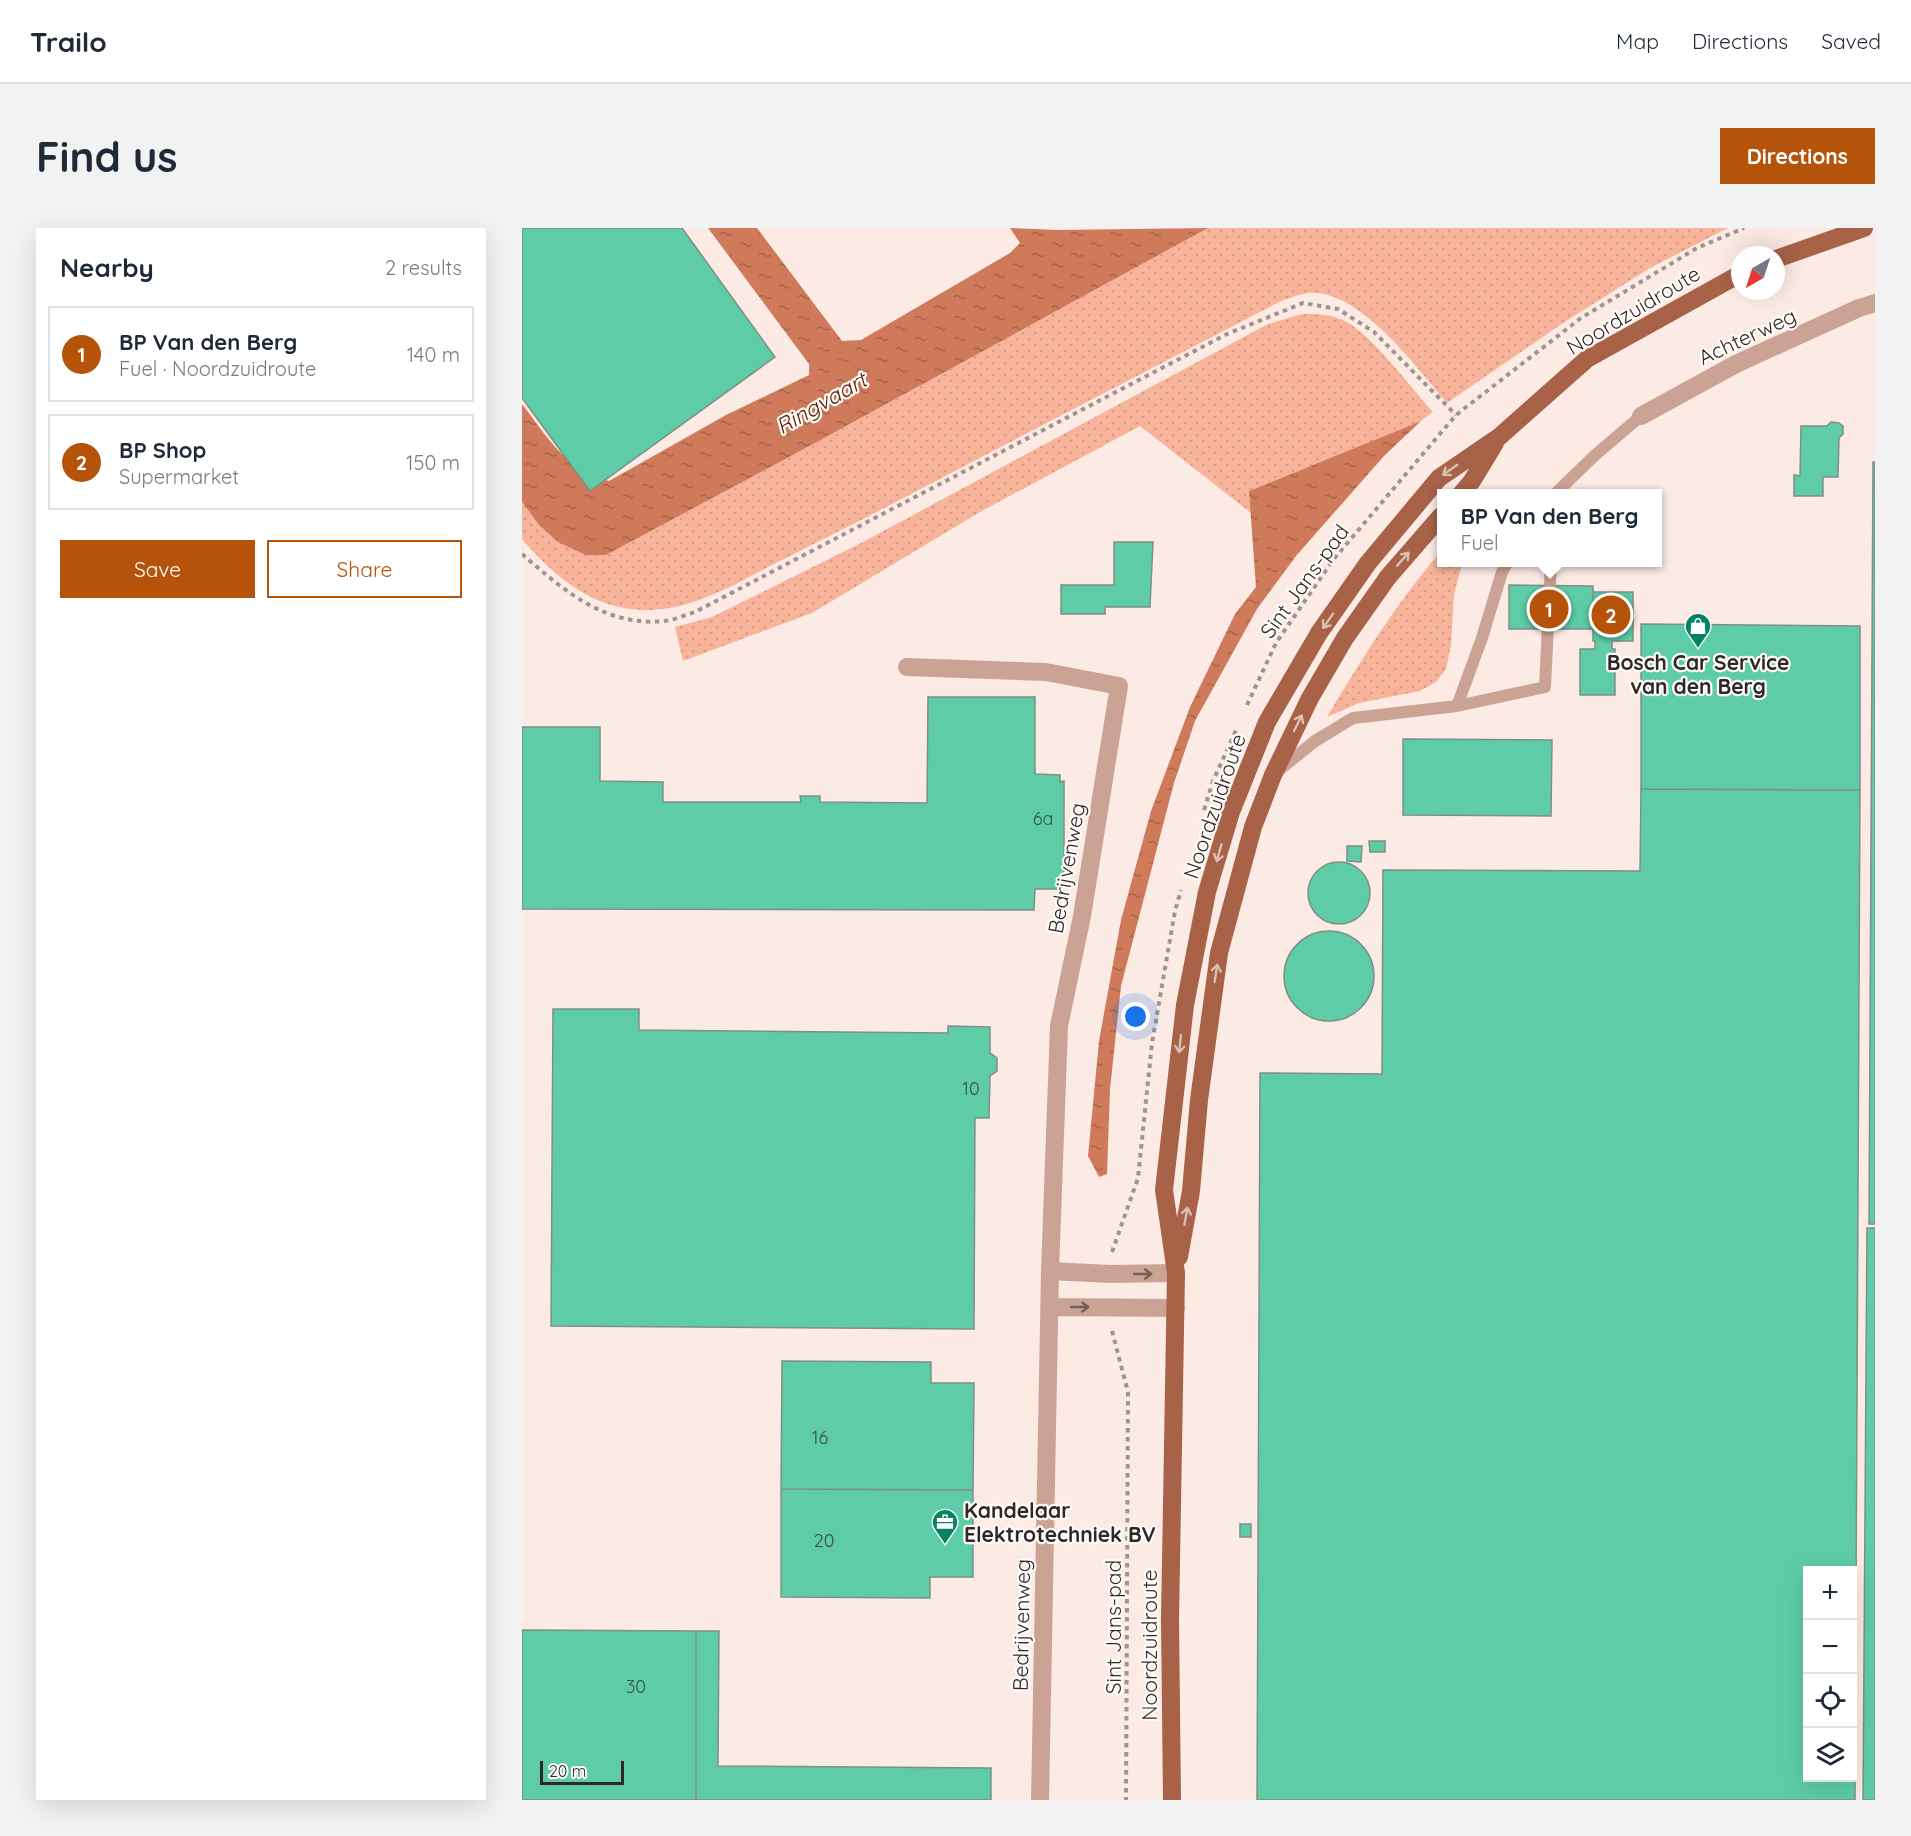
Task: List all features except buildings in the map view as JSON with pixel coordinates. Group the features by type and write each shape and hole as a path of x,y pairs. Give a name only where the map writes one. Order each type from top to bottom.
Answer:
{"main road":[{"path":"1785,256 1864,228"},
{"name":"Noordzuidroute","path":"1173,1800 1170,1619 1176,1274 1164,1190 1185,1005 1207,892 1231,812 1267,722 1319,633 1368,563 1439,478 1498,437 1587,359 1731,279"},
{"name":"Noordzuidroute","path":"1465,489 1498,437"},
{"name":"Noordzuidroute","path":"1176,1274 1191,1191 1202,1077 1219,953 1253,827 1273,776 1310,698 1345,638 1388,577 1437,521"}],"street":[{"name":"Achterweg","path":"1641,416 1736,364 1859,308 1875,303"},
{"name":"Bedrijvenweg","path":"907,667 1046,672 1119,686 1082,916 1059,1026 1050,1270 1040,1800"},
{"path":"1050,1270 1110,1274 1176,1274"},
{"path":"1050,1307 1176,1308"}],"lane":[{"path":"1560,489 1594,456 1641,416"},
{"path":"1457,706 1506,567"},
{"path":"1273,776 1315,741 1353,718 1457,706 1545,687 1551,567"}],"path":[{"name":"Sint Jans-pad","path":"1247,706 1275,643 1333,560 1456,415 1581,318 1697,248 1744,228"},
{"path":"522,554 556,584 593,609 627,619 664,621 695,612 1227,334 1303,303 1338,309 1374,332 1456,415"},
{"path":"1204,813 1213,781 1237,728"},
{"path":"1110,1274 1109,1261 1138,1178 1152,1043 1175,911 1182,889"},
{"name":"Sint Jans-pad","path":"1110,1307 1110,1321 1128,1392 1126,1800"}],"shaded area":[{"path":"1208,228 1728,228 1650,268 1563,323 1447,403 1385,333 1347,303 1327,295 1308,293 1281,301 742,581 684,605 652,610 631,609 595,599 563,580 522,539 522,502 539,525 606,555"},
{"path":"1302,314 1333,317 1354,326 1378,348 1433,412 1421,421 1249,491 1251,513 1140,426 980,512 812,613 683,661 675,627 712,617 861,543 1268,324"},
{"path":"1437,556 1437,567 1461,567 1454,595 1451,645 1446,669 1436,682 1420,691 1359,703 1327,717 1366,653"}],"water":[{"name":"Ringvaart","path":"708,228 757,228 842,341 861,340 1010,253 1020,243 1010,228 1057,230 1208,228 606,555 586,555 558,542 539,525 522,502 522,404 559,451 569,460 593,475 609,481 726,415 809,375 809,364"},
{"path":"1421,421 1384,456 1296,556 1257,609 1195,721 1174,783 1121,986 1110,1089 1107,1174 1099,1177 1088,1156 1099,1041 1121,920 1151,811 1190,707 1235,614 1256,587 1249,491"}],"place":[{"name":"BP Van den Berg","path":"1549,609"},
{"name":"BP Shop","path":"1611,615"},
{"name":"Bosch Car Service van den Berg","path":"1698,649"},
{"name":"Kandelaar Elektrotechniek BV","path":"945,1545"}]}
